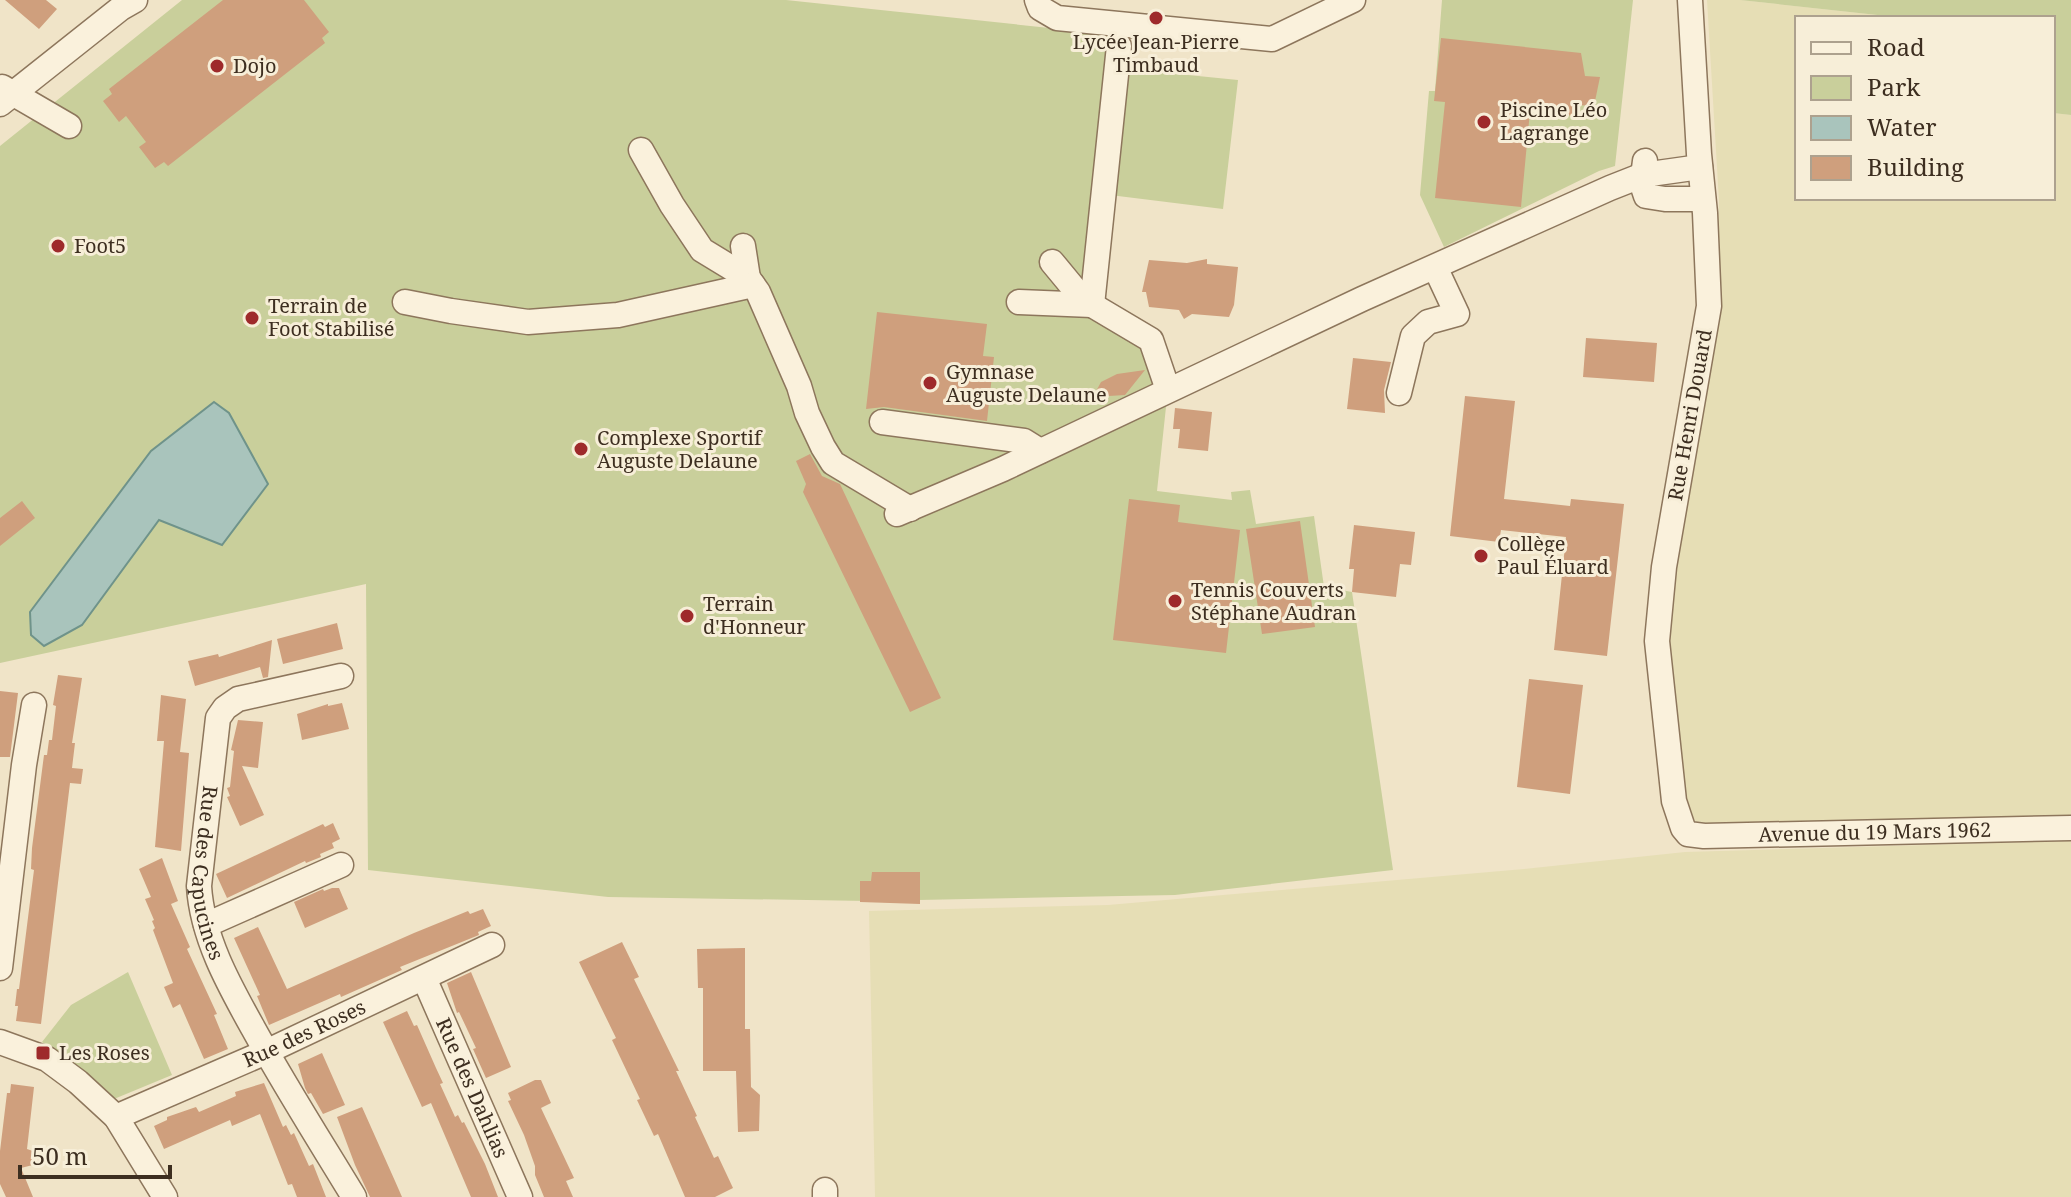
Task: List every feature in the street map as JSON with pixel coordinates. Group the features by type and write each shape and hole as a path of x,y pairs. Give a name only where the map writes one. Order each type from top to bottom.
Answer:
{"street":[{"path":"1037,0 1040,8 1057,18 1272,39 1353,0"},
{"name":"Rue Henri Douard","path":"1683,828 1674,801 1657,641 1664,567 1709,306 1690,0"},
{"path":"69,126 5,94 128,3"},
{"path":"1092,305 1119,46"},
{"path":"641,150 702,250 751,282"},
{"path":"1644,167 1643,189 1646,196 1652,199 1703,199"},
{"path":"743,246 751,282 823,447 833,463 903,512 1040,451 1644,167 1700,167"},
{"path":"1052,262 1092,305 1151,340 1168,390"},
{"path":"1399,393 1413,336 1428,322 1457,314 1435,267"},
{"path":"405,302 528,322 618,315 751,282"},
{"path":"1019,302 1092,305"},
{"path":"882,422 1024,441 1040,451"},
{"name":"Rue des Capucines","path":"341,676 238,699 225,708 218,718 199,886 213,948 236,998 354,1197"},
{"path":"0,968 12,765 34,705"},
{"name":"Avenue du 19 Mars 1962","path":"1683,828 1688,834 1704,836 2071,828"},
{"path":"206,925 341,865"},
{"name":"Rue des Roses","path":"116,1117 266,1052 492,945"},
{"name":"Rue des Dahlias","path":"424,978 520,1197"},
{"path":"0,1042 47,1059 116,1117 165,1197"}],"shaded area":[{"path":"1707,0 1740,0 1887,16 1795,16 1795,200 2055,200 2055,113 2071,115 2071,817 1698,825 1680,797 1667,652 1676,544 1714,319 1719,201"},
{"path":"2071,841 2071,1197 875,1197 869,911 1108,905 1685,852"}],"green space":[{"name":"Complexe Sportif Auguste Delaune","path":"182,0 786,0 1116,35 1083,315 1139,340 1158,373 1166,407 1157,491 1232,500 1231,492 1250,490 1256,524 1314,516 1324,587 1352,592 1393,870 1175,895 868,901 608,897 368,870 366,584 0,663 0,146"},
{"path":"1442,0 1633,0 1615,166 1444,247 1420,195 1429,91 1435,91"},
{"path":"1740,0 2071,0 2071,115 2055,113 2055,16 1887,16"},
{"path":"1118,68 1238,80 1223,209 1110,195"},
{"path":"128,972 172,1075 114,1099 42,1042 71,1005"}],"water":[{"path":"214,402 229,413 268,484 222,545 159,520 82,625 44,646 31,635 30,612 151,451"}],"building":[{"path":"5,0 46,0 57,9 39,29"},
{"name":"Dojo","path":"223,0 304,0 329,32 322,38 325,43 168,166 164,162 155,168 139,147 146,142 126,116 119,122 103,101 112,94 109,89"},
{"name":"Piscine Léo Lagrange","path":"1441,38 1581,53 1585,76 1600,77 1594,106 1578,105 1575,116 1530,111 1521,207 1435,198 1445,102 1434,101"},
{"path":"1207,259 1207,264 1238,267 1234,305 1229,317 1192,314 1184,319 1179,310 1149,307 1146,292 1142,292 1149,260 1187,263"},
{"name":"Gymnase Auguste Delaune","path":"877,312 987,324 983,356 994,357 987,421 884,407 866,409"},
{"path":"1586,338 1657,343 1654,382 1583,377"},
{"path":"1353,358 1391,362 1384,390 1385,413 1347,409"},
{"path":"1145,370 1125,395 1093,397 1101,382 1117,374"},
{"path":"1465,396 1515,401 1504,499 1570,506 1571,499 1624,504 1607,656 1554,650 1566,537 1501,530 1499,542 1450,536"},
{"path":"1175,408 1212,412 1208,451 1178,448 1180,429 1173,429"},
{"path":"810,454 822,476 840,484 941,698 910,712 803,492 806,484 796,461"},
{"name":"Tennis Couverts Stéphane Audran","path":"1129,499 1180,505 1178,522 1240,530 1226,653 1113,640"},
{"path":"22,501 35,518 0,546 0,518"},
{"path":"1300,521 1315,627 1262,634 1246,529"},
{"path":"1354,525 1415,532 1411,565 1400,564 1396,597 1352,592 1354,569 1349,569"},
{"path":"337,623 343,649 283,664 277,639"},
{"path":"272,640 268,677 263,678 260,667 195,686 188,661 218,654 219,657"},
{"path":"58,675 82,678 72,743 75,743 72,768 83,769 81,784 70,783 41,1024 16,1021 18,1006 15,1006 34,870 31,869 32,848 44,755 47,755 49,740 52,740"},
{"path":"1529,679 1583,685 1570,794 1517,787"},
{"path":"0,691 18,693 10,757 0,757"},
{"path":"161,695 186,699 180,752 189,753 181,851 155,847 164,741 157,741"},
{"path":"342,703 349,729 302,740 297,714"},
{"path":"238,720 263,722 258,768 242,766 264,815 240,826 227,797 230,796 227,788 230,787 234,751 231,750"},
{"path":"333,823 340,839 332,843 334,848 320,854 321,857 305,861 227,898 216,874 323,824 325,827"},
{"path":"162,858 178,901 171,904 190,947 187,949 217,1014 214,1015 228,1049 204,1059 180,1004 173,1008 164,987 173,983 145,899 151,897 139,869"},
{"path":"872,872 920,872 920,904 860,902 860,881 871,881"},
{"path":"339,888 348,909 305,928 294,902"},
{"path":"483,909 491,926 478,932 479,935 400,967 402,970 341,997 340,994 269,1025 257,996 260,995 234,938 258,927 287,989 414,933 468,911 470,914"},
{"path":"622,942 639,977 634,979 679,1071 676,1071 695,1117 714,1158 718,1156 733,1188 715,1197 685,1197 658,1134 654,1136 637,1100 640,1099 612,1040 616,1038 579,962"},
{"path":"745,948 745,1029 750,1029 751,1087 760,1095 759,1131 738,1132 736,1071 703,1071 703,988 698,988 697,949"},
{"path":"471,972 511,1067 486,1078 447,983"},
{"path":"407,1011 414,1026 417,1025 455,1117 458,1115 464,1122 498,1197 471,1197 431,1103 422,1107 383,1022"},
{"path":"322,1053 345,1105 323,1114 305,1088 298,1064"},
{"path":"541,1080 551,1103 541,1108 574,1178 566,1181 573,1197 544,1197 524,1135 508,1101 511,1100 508,1093"},
{"path":"264,1083 283,1127 286,1125 291,1135 294,1133 309,1166 313,1164 326,1197 297,1197 292,1184 288,1185 260,1114 232,1126 230,1120 164,1149 154,1126 167,1120 167,1117 196,1107 199,1112 236,1096 235,1092"},
{"path":"11,1084 34,1087 27,1149 56,1159 21,1168 33,1197 6,1197 0,1184 0,1151 7,1093 10,1093"},
{"path":"362,1107 402,1197 370,1197 355,1165 337,1117"}],"place":[{"name":"Lycée Jean-Pierre Timbaud","path":"1156,18"},
{"name":"Dojo","path":"217,66"},
{"name":"Piscine Léo Lagrange","path":"1484,122"},
{"name":"Foot5","path":"58,246"},
{"name":"Terrain de Foot Stabilisé","path":"252,318"},
{"name":"Gymnase Auguste Delaune","path":"930,383"},
{"name":"Complexe Sportif Auguste Delaune","path":"581,449"},
{"name":"Collège Paul Éluard","path":"1481,556"},
{"name":"Tennis Couverts Stéphane Audran","path":"1175,601"},
{"name":"Terrain d'Honneur","path":"687,616"},
{"name":"Les Roses","path":"43,1053"}]}
